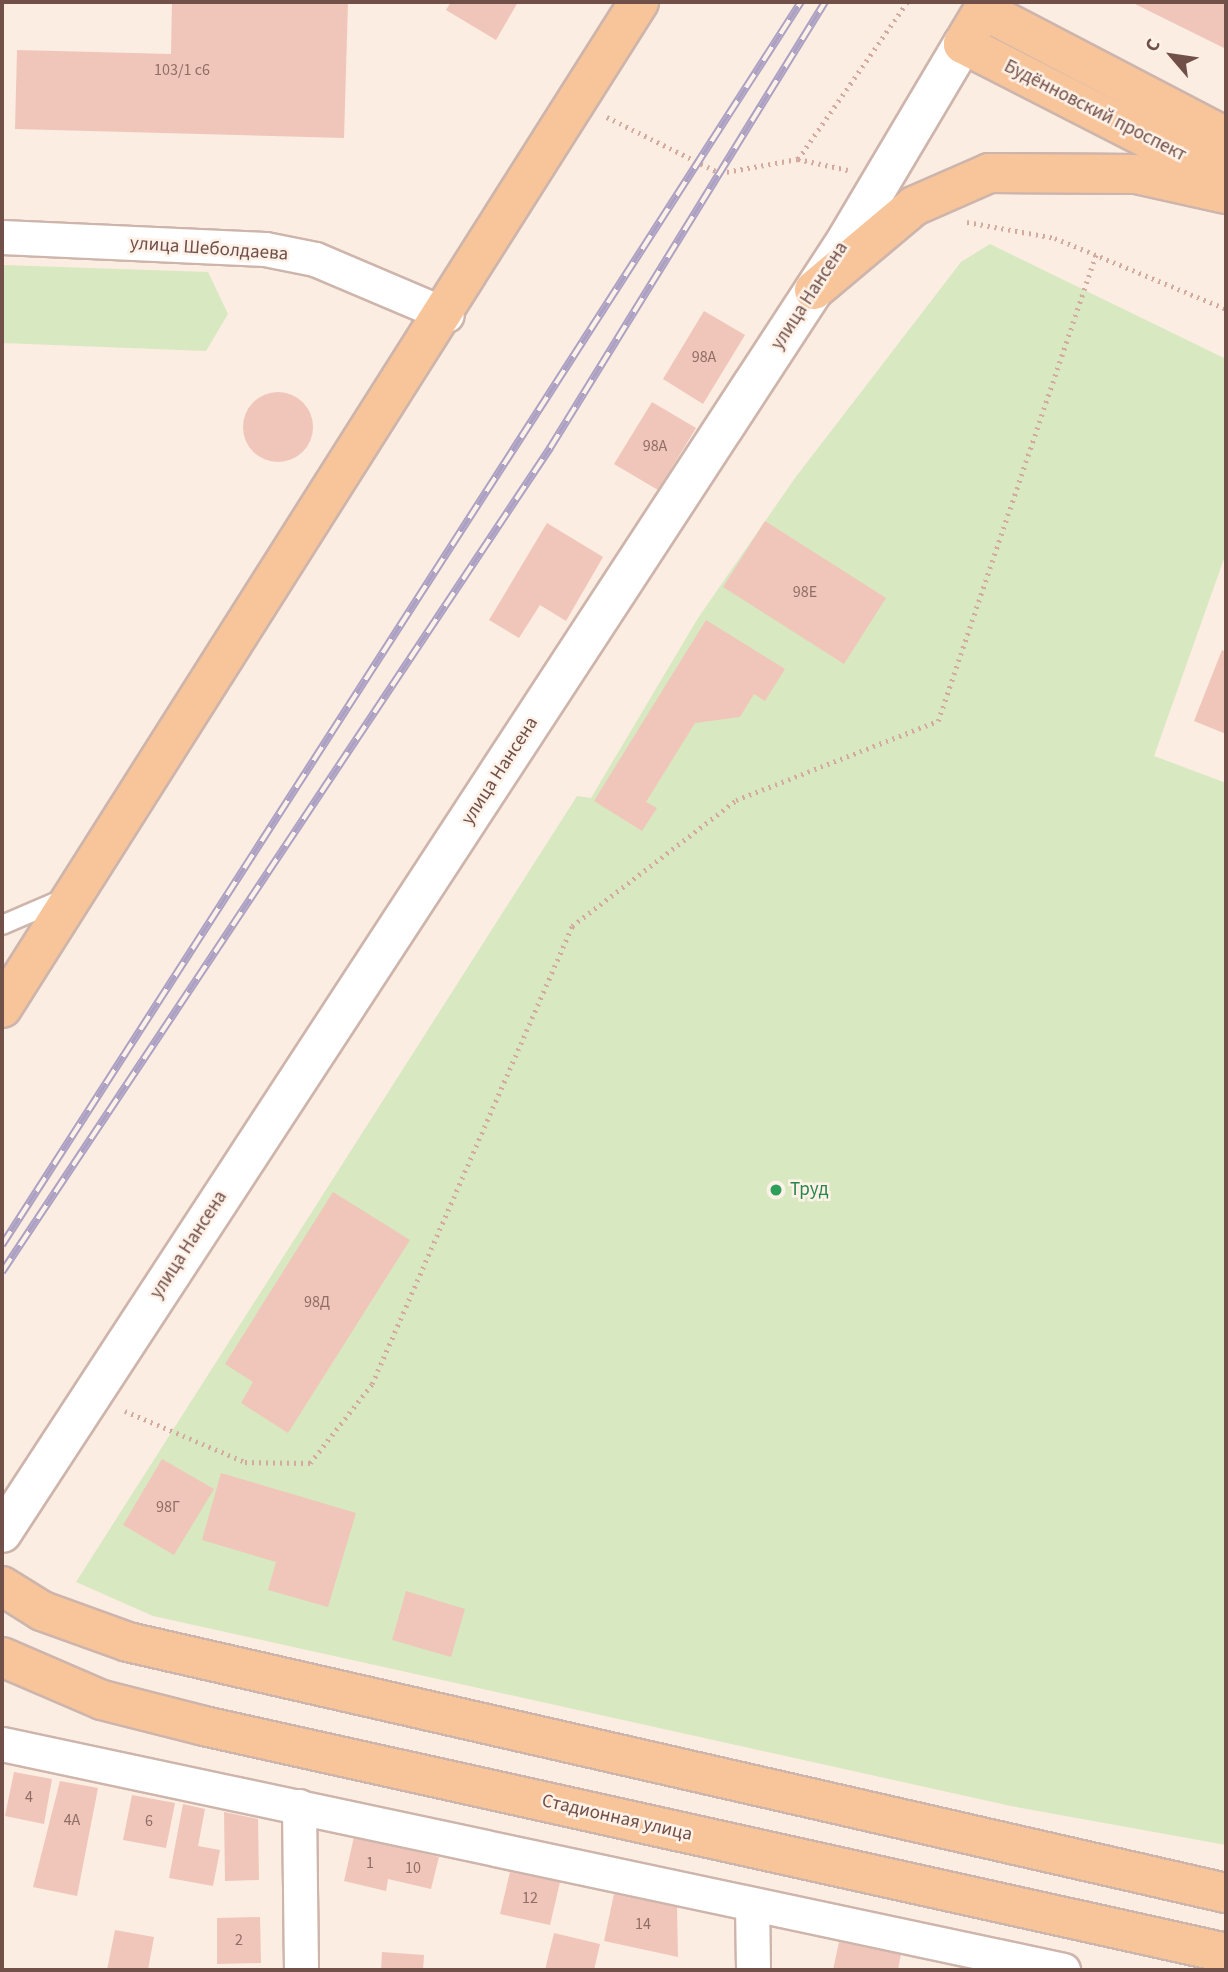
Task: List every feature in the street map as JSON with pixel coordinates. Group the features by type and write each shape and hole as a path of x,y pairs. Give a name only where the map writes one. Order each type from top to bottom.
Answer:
{"main road":[{"path":"2,1007 447,315 639,2"},
{"name":"улица Нансена","path":"2,1534 814,290 986,6"},
{"name":"Будённовский проспект","path":"986,6 1226,137"},
{"name":"Будённовский проспект","path":"963,44 1226,179"},
{"path":"814,290 914,206 989,173 1043,169 1136,174 1226,194"},
{"path":"2,1586 42,1611 222,1665 1226,1893"},
{"name":"Стадионная улица","path":"8,1660 102,1700 204,1726 1226,1953"}],"street":[{"name":"улица Шеболдаева","path":"2,237 265,249 315,259 447,315"},
{"path":"2,1744 1063,1970"},
{"path":"299,1806 301,1970"},
{"path":"752,1904 753,1970"}],"lane":[{"path":"2,925 75,894"}],"path":[{"path":"798,159 907,2"},
{"path":"577,104 720,173 798,159 855,172 879,186"},
{"path":"914,206 1055,238 1226,309"},
{"path":"90,1396 245,1462 310,1463 372,1384 572,926 736,800 938,721 1096,256"}],"green space":[{"name":"Труд","path":"990,244 1226,359 1226,553 1154,756 1226,783 1226,1845 1011,1806 153,1616 76,1582 577,796 591,798 698,618 795,478 961,262"},
{"path":"2,265 208,272 228,314 206,351 2,343"}],"building":[{"path":"172,2 348,2 344,138 15,129 17,50 171,54"},
{"path":"451,2 518,2 496,40 446,10"},
{"path":"1131,2 1226,2 1226,49"},
{"path":"704,311 745,335 703,404 663,379"},
{"path":"271,392 285,392 298,398 307,407 313,427 311,440 303,452 285,462 271,462 258,456 249,447 243,434 243,420 249,407 258,398"},
{"path":"652,402 696,428 658,490 614,464"},
{"path":"765,521 886,598 844,664 723,587"},
{"path":"547,523 603,557 566,621 540,605 519,638 489,620"},
{"path":"706,620 785,669 765,701 754,694 740,717 695,723 646,802 657,808 642,831 594,801"},
{"path":"1222,650 1226,652 1226,734 1194,721"},
{"path":"333,1192 410,1240 288,1433 241,1403 253,1382 225,1364"},
{"path":"162,1459 214,1489 174,1555 123,1525"},
{"path":"221,1473 356,1513 328,1607 268,1590 276,1562 202,1540"},
{"path":"406,1591 465,1609 451,1657 392,1640"},
{"path":"14,1772 52,1779 44,1824 5,1816"},
{"path":"60,1781 98,1788 77,1896 33,1887"},
{"path":"132,1795 175,1803 166,1848 123,1840"},
{"path":"183,1804 205,1809 198,1846 220,1850 213,1886 169,1878"},
{"path":"224,1812 258,1819 259,1880 225,1881"},
{"path":"354,1837 439,1857 431,1889 388,1879 386,1891 344,1881"},
{"path":"510,1872 560,1882 550,1925 500,1914"},
{"path":"614,1894 677,1907 678,1957 604,1941"},
{"path":"260,1917 261,1963 217,1964 217,1918"},
{"path":"115,1930 154,1937 148,1970 107,1970"},
{"path":"554,1933 600,1944 594,1970 545,1970"},
{"path":"839,1942 901,1954 898,1970 833,1970"},
{"path":"382,1952 424,1955 423,1970 381,1970"}],"railway":[{"path":"2,1245 801,2"},
{"path":"2,1272 550,448 825,2"}],"place":[{"name":"Труд","path":"776,1190"}]}
